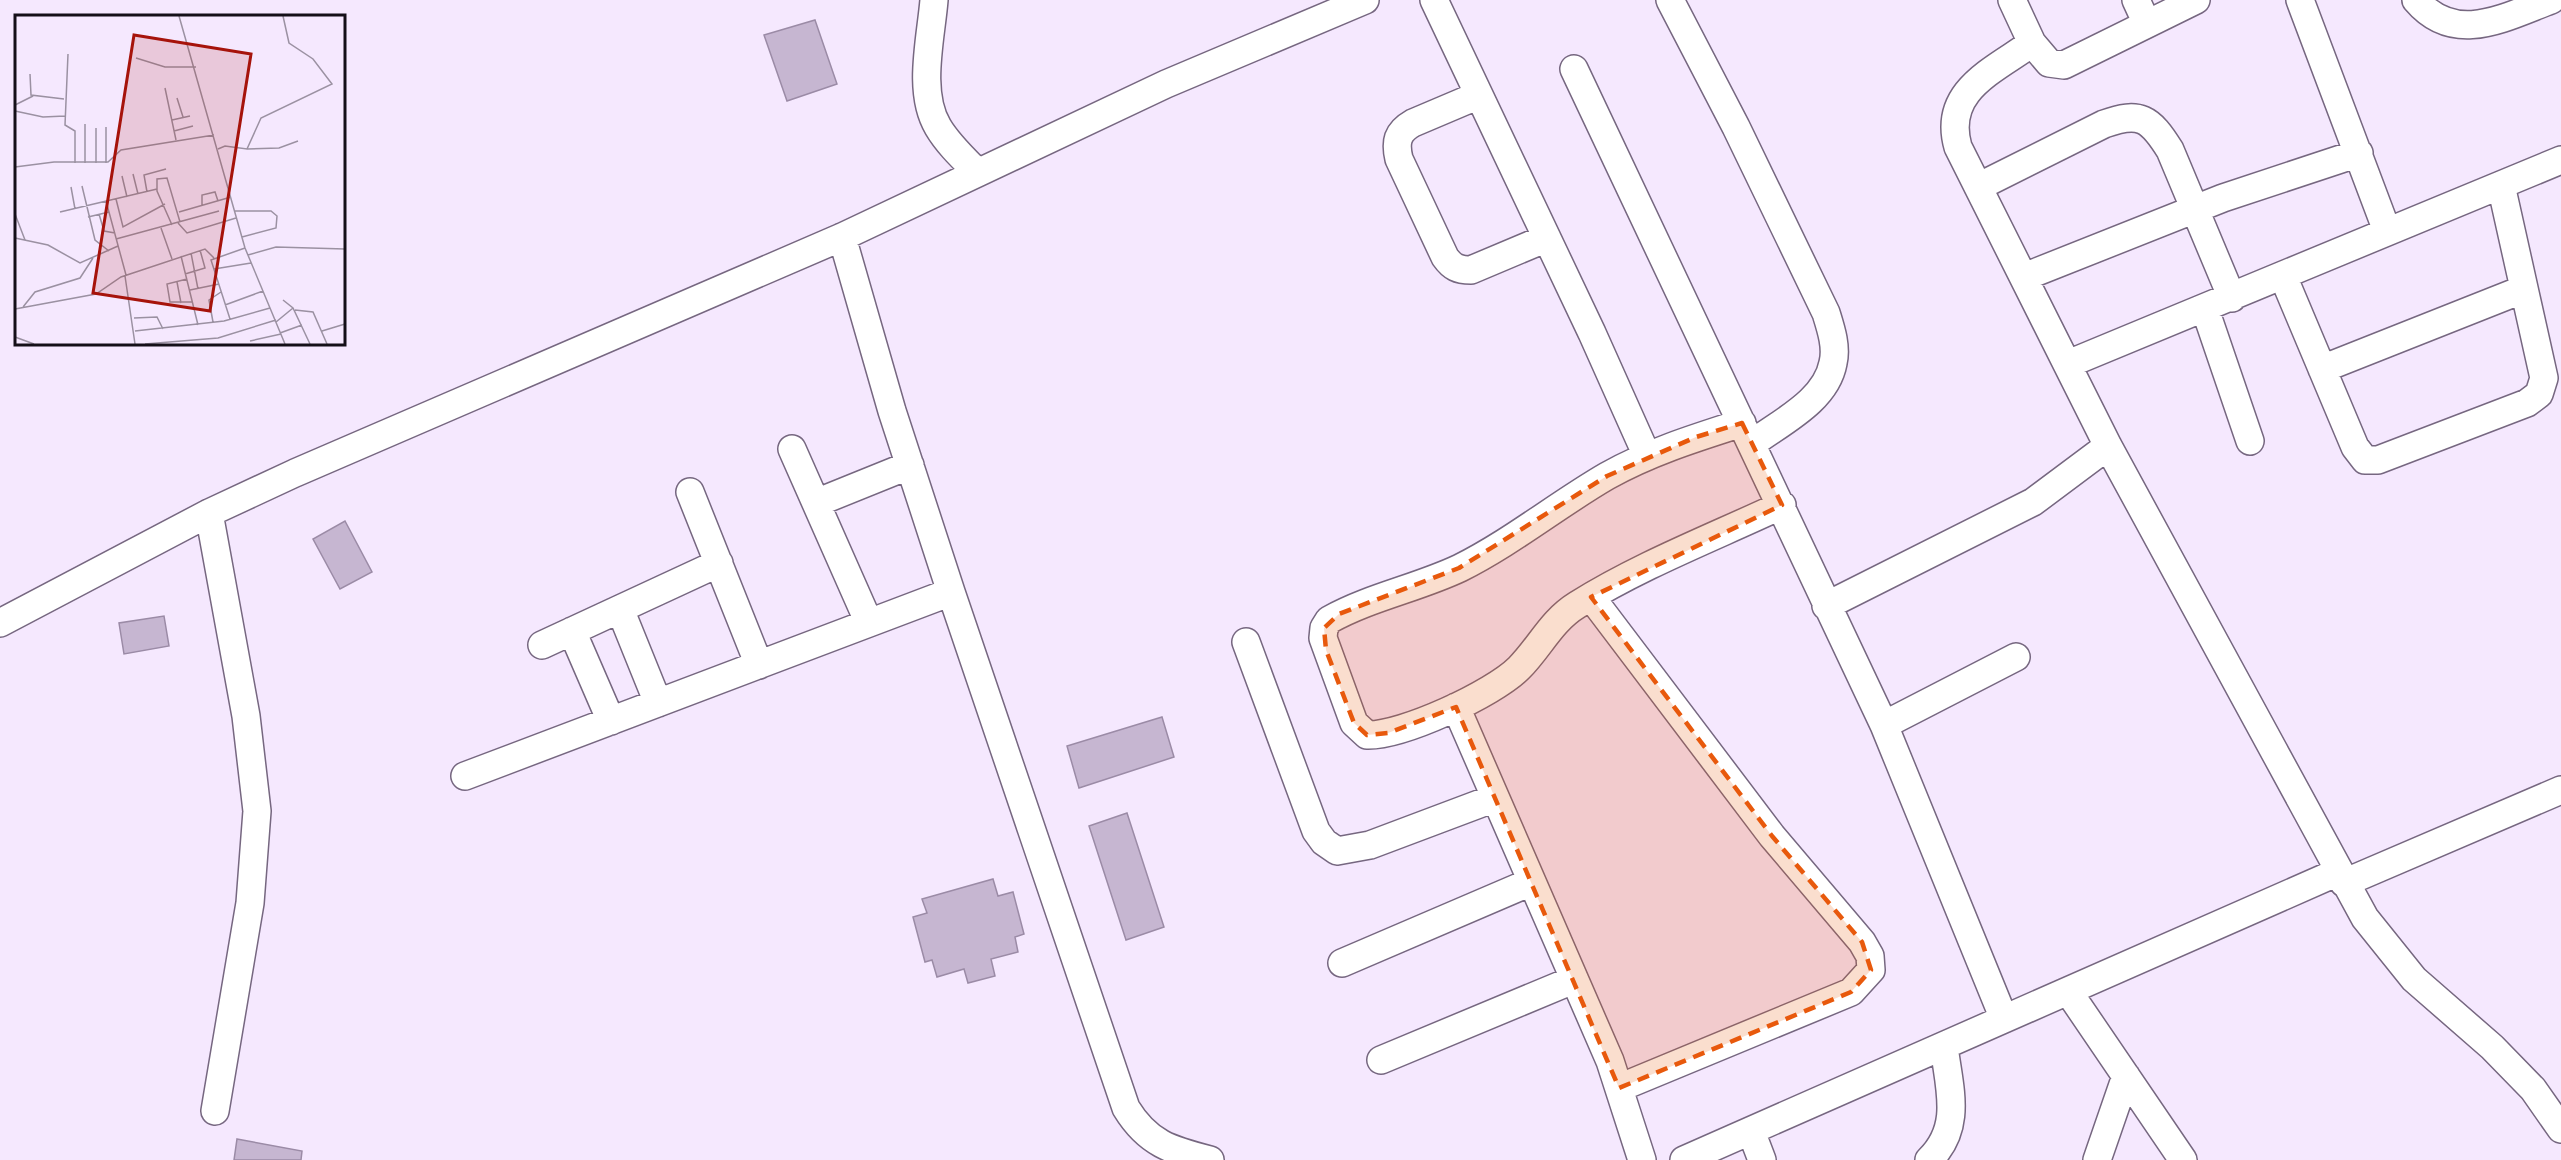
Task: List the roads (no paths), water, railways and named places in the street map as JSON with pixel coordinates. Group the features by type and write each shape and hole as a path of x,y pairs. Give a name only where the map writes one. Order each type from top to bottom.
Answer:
{"street":[{"path":"934,0 928,71 930,106 936,125 948,142 977,172"},
{"path":"0,623 209,513 382,434 842,237 1166,84 1365,0"},
{"path":"1434,0 1647,456"},
{"path":"1670,0 1736,127 1826,313 1833,339 1833,363 1822,389 1802,408 1747,433 1673,444 1647,456 1607,476 1498,547 1460,568 1338,614 1329,620 1324,628 1326,650 1350,713 1360,731 1367,735 1388,733 1456,707 1485,693 1506,679 1525,662 1559,618 1591,597 1782,505"},
{"path":"2012,0 2032,43 2049,63 2064,65 2142,12 2196,0"},
{"path":"2300,0 2387,231"},
{"path":"2416,0 2434,16 2452,25 2478,25 2551,0"},
{"path":"2032,43 1964,94 1956,109 1953,129 1958,147 2108,446 2341,878 2365,918 2414,979 2492,1047 2533,1089 2561,1129"},
{"path":"1574,69 1884,725 2004,1019"},
{"path":"1479,95 1413,123 1403,129 1397,137 1396,146 1399,159 1445,257 1451,265 1460,270 1471,270 1547,238"},
{"path":"1978,187 2104,124 2122,118 2142,118 2157,129 2170,150 2232,298"},
{"path":"2024,277 2196,209 2359,153"},
{"path":"2068,364 2561,160"},
{"path":"2283,276 2355,447 2365,460 2378,460 2527,403 2539,394 2544,378 2501,185"},
{"path":"842,237 910,465 951,592 1126,1108 1137,1126 1153,1140 1173,1150 1210,1160"},
{"path":"2322,369 2524,289"},
{"path":"2205,309 2250,441"},
{"path":"1826,606 2033,502 2108,446"},
{"path":"792,449 869,623"},
{"path":"816,503 910,465"},
{"path":"690,492 759,665"},
{"path":"209,513 246,716 257,811 250,903 215,1111"},
{"path":"542,645 718,563"},
{"path":"465,776 951,592"},
{"path":"1591,597 1772,836 1862,942 1870,956 1871,970 1851,992 1619,1088"},
{"path":"620,609 658,703"},
{"path":"572,631 610,721"},
{"path":"1246,642 1316,831 1324,843 1337,851 1370,845 1495,798"},
{"path":"1884,725 2016,657"},
{"path":"1456,707 1619,1088 1642,1160"},
{"path":"1684,1160 2068,991 2561,790"},
{"path":"1342,963 1531,882"},
{"path":"1381,1060 1573,980"},
{"path":"2068,991 2183,1160"},
{"path":"1929,1160 1942,1147 1950,1126 1952,1107 1944,1046"},
{"path":"2097,1160 2126,1076"},
{"path":"1751,1131 1762,1160"}]}
